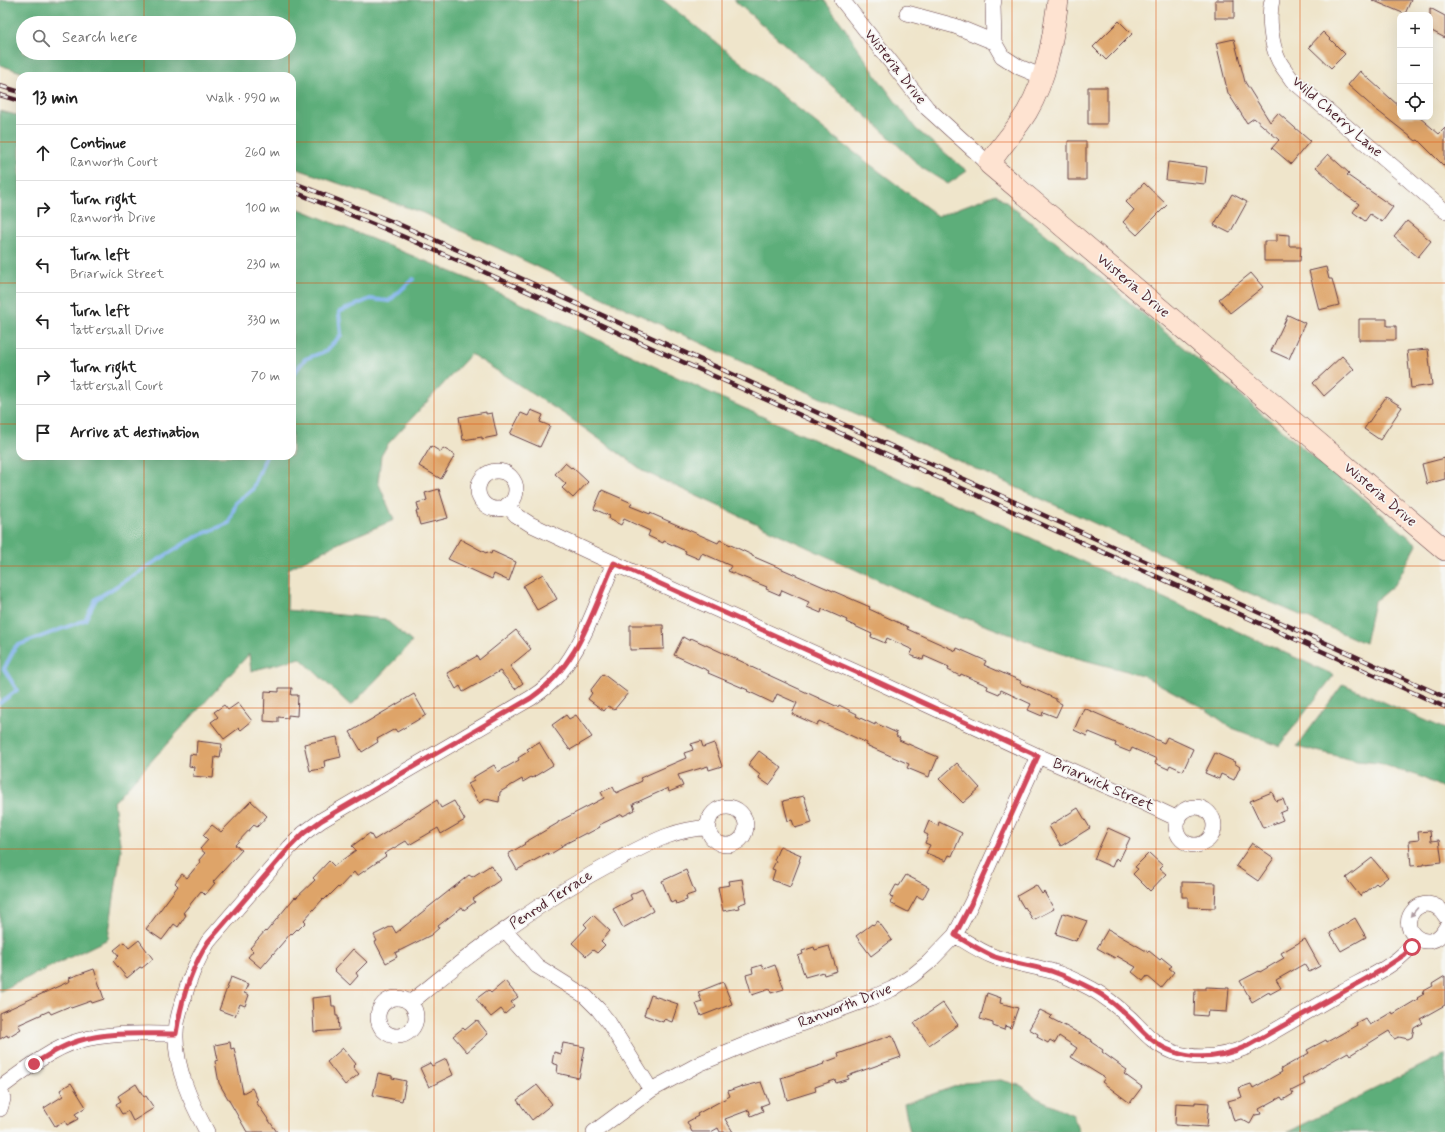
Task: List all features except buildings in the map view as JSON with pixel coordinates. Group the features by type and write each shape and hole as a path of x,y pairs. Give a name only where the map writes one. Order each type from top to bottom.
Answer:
{"street":[{"name":"Wisteria Drive","path":"842,0 927,108 989,164 1445,550"},
{"path":"994,0 994,42 1002,56 1043,77"},
{"path":"989,164 1027,112 1043,77 1052,44 1058,0"},
{"name":"Wild Cherry Lane","path":"1272,0 1270,8 1273,44 1280,62 1292,80 1445,211"},
{"path":"907,13 955,26 994,42"},
{"name":"Briarwick Street","path":"508,505 516,515 530,524 1178,819"},
{"path":"207,1132 186,1090 177,1053 176,1034 180,1012 189,980 200,954 208,942 290,847 304,833 322,820 525,701 550,683 566,665 579,643 614,563"},
{"name":"Ranworth Drive","path":"594,1132 651,1090 672,1078 721,1054 892,989 928,963 955,935 971,904 1038,756"},
{"name":"Penrod Terrace","path":"410,1003 458,964 551,898 633,852 686,830 709,828"},
{"path":"1445,916 1439,908 1433,905 1423,905 1416,908 1409,918 1411,931 1417,938 1426,942 1432,941 1440,936 1445,929"},
{"path":"505,930 537,966 585,996 598,1009 609,1023 651,1090"},
{"path":"955,935 995,957 1051,972 1085,985 1113,1003 1148,1037 1160,1046 1180,1054 1200,1057 1221,1056 1234,1053 1247,1046 1380,971 1404,955 1412,947 1417,938"},
{"path":"0,1110 3,1099 0,1089 53,1052 78,1041 106,1036 176,1034"}],"green space":[{"path":"0,0 663,0 830,134 938,216 996,194 1104,281 1417,544 1396,583 1374,602 1365,643 1212,577 657,323 423,213 296,168 296,72 21,72 0,65"},
{"path":"734,0 824,0 877,77 916,129 967,171 948,184 922,168 872,121"},
{"path":"0,111 16,115 16,460 296,460 296,208 476,282 717,396 1334,675 1279,746 1232,728 1205,709 1142,675 1065,655 936,607 645,472 567,416 471,354 388,444 381,456 378,482 394,520 343,541 288,569 287,610 385,619 412,642 351,706 300,658 251,671 249,654 114,802 121,850 108,939 0,991"},
{"path":"1343,684 1445,729 1445,789 1421,777 1378,763 1357,761 1297,746"},
{"path":"1445,1054 1445,1132 1288,1132"},
{"path":"1001,1080 1022,1086 1037,1098 1073,1115 1079,1132 910,1132 904,1104 965,1083"}],"waterway":[{"path":"296,371 305,359 326,351 341,335 339,312 370,299 389,301 413,279"},
{"path":"0,703 17,690 4,669 16,646 85,620 96,599 187,542 229,523 236,503 252,490 264,460"}],"railway":[{"path":"0,86 16,91"},
{"path":"0,95 16,100"},
{"path":"296,184 396,223 476,258 1445,697"},
{"path":"296,193 473,267 1445,707"}],"route":[{"path":"34,1064 53,1052 78,1041 103,1036 131,1034 176,1034 180,1012 189,980 200,954 208,942 290,847 304,833 322,820 531,698 557,677 571,658 589,624 614,563 980,728 1038,756 971,904 955,935 995,957 1065,976 1094,990 1113,1003 1148,1037 1160,1046 1180,1054 1200,1057 1221,1056 1234,1053 1380,971 1404,955 1412,947"}]}
